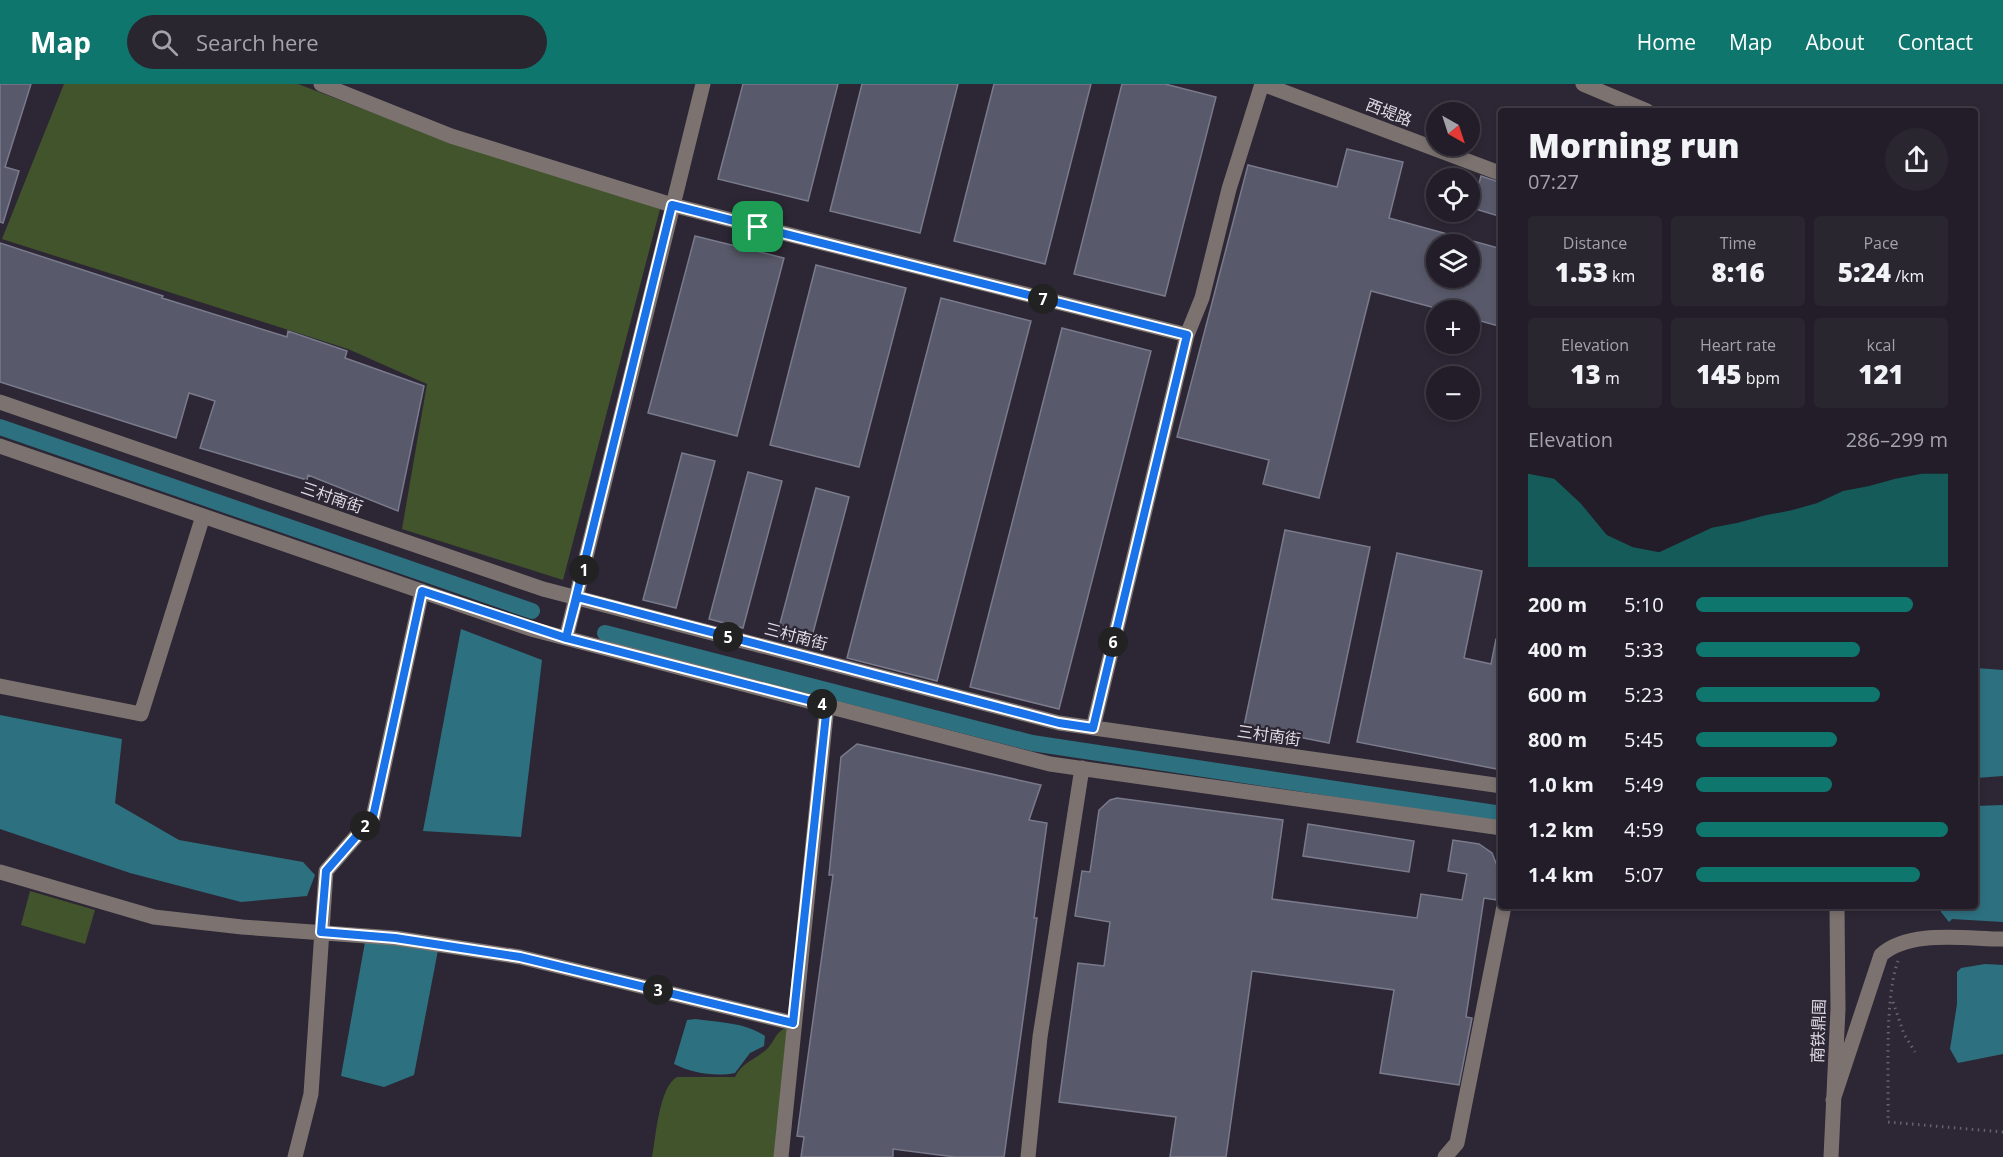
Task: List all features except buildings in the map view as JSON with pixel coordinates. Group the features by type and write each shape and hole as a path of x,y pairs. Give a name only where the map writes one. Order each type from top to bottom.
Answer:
{"street":[{"path":"321,84 451,136 672,205 1187,335"},
{"path":"566,638 703,84"},
{"path":"1093,728 1187,335 1202,298 1229,189 1262,84"},
{"name":"西堤路","path":"1262,84 1498,172"},
{"path":"1583,84 1640,108"},
{"name":"三村南街","path":"0,402 543,589 1059,723 1498,785"},
{"path":"0,446 566,638 1050,764 1498,827"},
{"path":"0,686 141,714 202,516"},
{"path":"295,1157 311,1094 326,871 373,817 422,591"},
{"path":"781,1157 827,705"},
{"path":"1028,1157 1040,1037 1082,768"},
{"path":"0,872 154,916 242,927 395,938 520,957 793,1023"},
{"path":"1445,1157 1457,1143 1503,909"},
{"name":"南铁鼎围","path":"1831,1157 1838,1009 1837,909"},
{"path":"1833,1100 1881,955 1892,945 1912,938 2003,939"}],"path":[{"path":"1912,938 1902,950 1893,973 1888,1122 2003,1132"},
{"path":"1891,997 1904,1034 1915,1052"}],"green space":[{"path":"64,84 298,84 447,141 660,209 563,580 402,529 427,384 348,349 2,239"},
{"path":"30,891 95,910 85,944 21,925"},
{"path":"787,1027 774,1157 652,1157 662,1101 671,1082 677,1077 735,1077 742,1067 768,1048 777,1034"}],"water":[{"path":"461,629 542,660 521,837 423,831"},
{"path":"1978,668 2003,670 2003,776 1978,778"},
{"path":"0,715 122,739 115,803 179,840 303,862 315,875 307,896 241,902 130,873 0,829"},
{"path":"2003,805 2003,922 1952,919 1949,922 1940,909 1978,909 1978,806"},
{"path":"365,942 439,945 414,1075 384,1087 341,1076"},
{"path":"1985,964 2003,965 2003,1054 1958,1063 1950,1049 1957,1004 1957,972 1961,968"},
{"path":"687,1020 732,1024 757,1031 765,1036 764,1046 750,1053 735,1073 712,1074 681,1067 674,1064"}],"waterway":[{"path":"0,427 532,611"},
{"path":"605,633 1032,743 1495,813"}],"route":[{"path":"758,227 672,205 566,638 422,591 373,817 326,871 321,932 395,938 520,957 793,1023 827,705 566,638 577,597 1059,723 1093,728 1187,335 758,227"}]}
